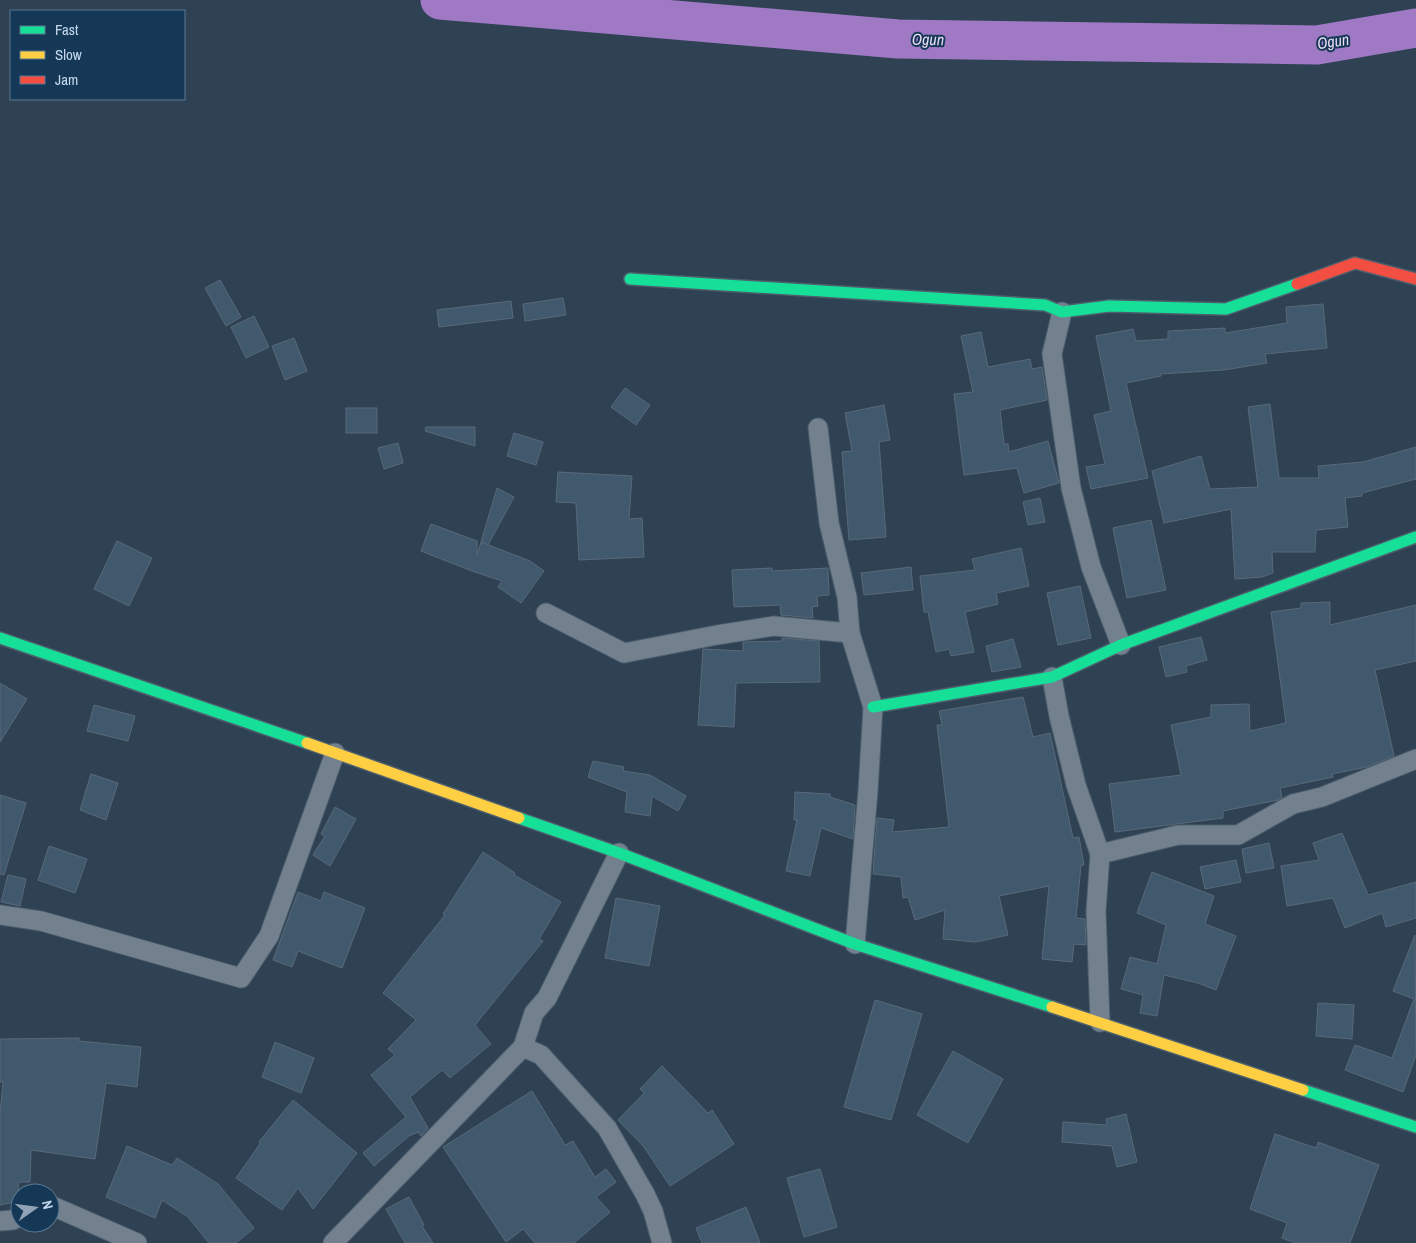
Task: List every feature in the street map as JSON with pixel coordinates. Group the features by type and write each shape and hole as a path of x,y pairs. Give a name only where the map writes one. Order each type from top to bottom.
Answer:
{"main road":[{"path":"630,279 1045,305 1062,312 1109,306 1226,308 1355,263 1416,279"},
{"path":"873,707 1052,677 1120,645 1416,537"},
{"path":"0,638 619,852 855,944 1100,1022 1416,1127"}],"street":[{"path":"1062,312 1052,354 1071,488 1091,567 1120,645"},
{"path":"818,428 829,523 847,597 850,633 873,707 855,944"},
{"path":"546,613 624,653 774,626 850,633"},
{"path":"1052,677 1059,716 1076,785 1100,854 1096,911 1100,1022"},
{"path":"0,915 41,921 241,978 270,936 336,753"},
{"path":"1100,854 1178,835 1238,835 1293,804 1322,797 1416,759"},
{"path":"333,1243 523,1047 534,1013 547,998 619,852"},
{"path":"523,1047 540,1055 608,1128 653,1211 662,1243"},
{"path":"60,1209 137,1243"}],"building":[{"path":"220,280 241,317 226,326 205,288"},
{"path":"563,298 566,315 525,321 523,304"},
{"path":"511,301 513,318 439,327 437,310"},
{"path":"1323,304 1327,348 1265,354 1267,363 1224,370 1160,374 1161,376 1126,383 1148,478 1091,489 1086,467 1105,464 1094,415 1111,411 1096,336 1133,329 1136,341 1168,339 1168,331 1225,328 1225,333 1287,323 1286,307"},
{"path":"254,316 269,347 246,358 231,327"},
{"path":"981,332 988,367 1030,359 1032,369 1042,367 1047,400 1000,410 1004,444 1008,444 1009,452 1048,441 1059,483 1024,493 1017,468 964,475 954,394 973,392 961,336"},
{"path":"294,338 307,371 285,380 272,346"},
{"path":"625,388 650,405 636,425 611,407"},
{"path":"1270,404 1279,478 1319,478 1318,466 1363,462 1416,447 1416,479 1362,493 1362,496 1345,498 1348,527 1316,530 1315,552 1272,552 1273,573 1262,577 1235,579 1231,509 1164,523 1152,471 1201,456 1210,489 1258,487 1248,407"},
{"path":"884,405 890,440 879,442 886,537 849,540 842,452 852,451 845,413"},
{"path":"346,408 377,408 377,433 346,433"},
{"path":"426,427 475,427 475,446 425,431"},
{"path":"514,433 543,442 536,465 507,456"},
{"path":"398,443 403,463 384,469 378,448"},
{"path":"558,472 632,476 629,519 642,518 644,557 579,560 576,503 556,502"},
{"path":"497,488 514,497 488,545 481,542"},
{"path":"1040,498 1045,522 1028,525 1023,502"},
{"path":"1151,520 1166,590 1127,598 1113,528"},
{"path":"431,524 477,541 477,555 481,542 530,561 544,571 521,603 498,587 502,581 421,551"},
{"path":"117,541 152,558 129,606 94,589"},
{"path":"1021,548 1029,586 996,593 998,604 965,612 974,652 951,656 949,649 936,652 928,612 924,612 920,576 975,570 972,559"},
{"path":"911,567 913,590 864,595 861,573"},
{"path":"772,568 772,571 828,568 829,595 817,596 818,606 812,607 813,618 781,615 780,605 734,607 732,570"},
{"path":"1080,586 1091,638 1058,645 1047,593"},
{"path":"1330,602 1330,625 1416,605 1416,661 1375,670 1394,756 1367,767 1332,774 1333,777 1280,788 1282,798 1223,811 1223,818 1115,832 1109,784 1181,775 1171,725 1211,717 1211,705 1249,704 1250,731 1286,723 1271,612 1301,608 1301,603"},
{"path":"1201,637 1207,660 1186,666 1187,672 1166,677 1159,647"},
{"path":"782,638 819,641 820,682 736,683 734,727 698,725 703,649 743,651 743,642 782,641"},
{"path":"1013,639 1021,667 992,672 986,646"},
{"path":"0,683 27,699 0,742"},
{"path":"1023,697 1033,737 1050,733 1073,838 1079,837 1084,865 1081,865 1076,918 1085,919 1086,945 1074,944 1072,962 1042,959 1049,886 999,896 1008,935 976,942 943,939 945,910 915,920 908,897 903,898 901,877 873,874 877,818 894,820 892,832 949,827 937,725 942,725 939,711"},
{"path":"94,705 135,716 128,741 87,731"},
{"path":"593,761 624,767 623,771 650,775 686,796 678,811 652,796 650,816 625,812 627,792 588,777"},
{"path":"91,774 118,783 106,820 80,810"},
{"path":"795,792 830,794 830,797 855,805 853,839 821,828 810,876 786,871 797,820 794,820"},
{"path":"0,795 26,803 4,875 0,874"},
{"path":"335,807 356,819 330,866 313,855 325,836 321,834"},
{"path":"1342,833 1368,895 1416,882 1416,918 1386,927 1382,913 1345,928 1333,898 1287,906 1281,866 1319,860 1313,843"},
{"path":"1269,843 1274,868 1246,873 1242,849"},
{"path":"49,846 87,859 75,893 38,880"},
{"path":"483,852 515,873 514,875 561,902 539,939 543,941 475,1025 491,1044 450,1078 442,1070 410,1097 428,1128 421,1136 418,1132 409,1136 374,1166 363,1153 406,1117 371,1075 395,1055 388,1049 416,1020 383,993 445,915 443,914"},
{"path":"1236,860 1241,882 1205,889 1200,867"},
{"path":"1152,872 1214,896 1205,924 1236,936 1216,990 1198,983 1164,975 1157,1016 1140,1013 1143,995 1121,989 1130,957 1157,964 1166,925 1137,913"},
{"path":"8,875 26,879 20,906 1,902"},
{"path":"298,892 321,901 324,892 365,908 342,968 298,951 292,967 273,960"},
{"path":"616,898 660,906 649,966 605,958"},
{"path":"1415,935 1416,1055 1403,1092 1345,1070 1355,1045 1392,1058 1414,999 1393,991"},
{"path":"875,1000 922,1014 891,1120 844,1107"},
{"path":"1318,1003 1354,1005 1352,1039 1316,1036"},
{"path":"79,1038 79,1041 141,1047 137,1087 106,1083 95,1159 31,1150 30,1182 10,1183 10,1203 0,1205 0,1114 3,1082 0,1082 0,1039"},
{"path":"275,1042 314,1058 301,1093 262,1077"},
{"path":"953,1051 1003,1079 968,1143 917,1115"},
{"path":"662,1066 708,1113 712,1110 734,1144 670,1186 644,1147 618,1120 644,1093 640,1089"},
{"path":"532,1091 565,1145 573,1141 595,1177 606,1169 616,1182 596,1197 610,1212 574,1243 535,1243 523,1229 506,1242 443,1147"},
{"path":"293,1100 357,1153 313,1209 298,1188 282,1210 236,1178 260,1144 259,1142"},
{"path":"1126,1114 1137,1162 1117,1167 1112,1146 1062,1142 1063,1122 1107,1125 1106,1119"},
{"path":"1275,1134 1316,1149 1318,1142 1379,1165 1350,1243 1295,1243 1282,1238 1287,1223 1250,1209"},
{"path":"127,1146 172,1165 177,1158 218,1184 254,1228 236,1243 209,1243 188,1217 162,1200 155,1218 106,1197"},
{"path":"820,1169 837,1227 804,1237 787,1178"},
{"path":"409,1197 424,1225 422,1226 433,1243 405,1243 386,1209"},
{"path":"746,1207 760,1243 702,1243 696,1228"}],"waterway":[{"name":"Ogun","path":"440,0 898,39 1317,45 1416,28"}],"traffic: fast":[{"path":"630,279 1045,305 1062,312 1109,306 1226,309 1297,284"},
{"path":"873,707 1052,677 1121,645 1416,537"},
{"path":"0,638 307,743"},
{"path":"519,818 619,853 855,944 1052,1007"},
{"path":"1303,1090 1416,1127"}],"traffic: slow":[{"path":"307,743 519,818"},
{"path":"1052,1007 1303,1090"}],"traffic: jam":[{"path":"1297,284 1355,263 1416,279"}]}
